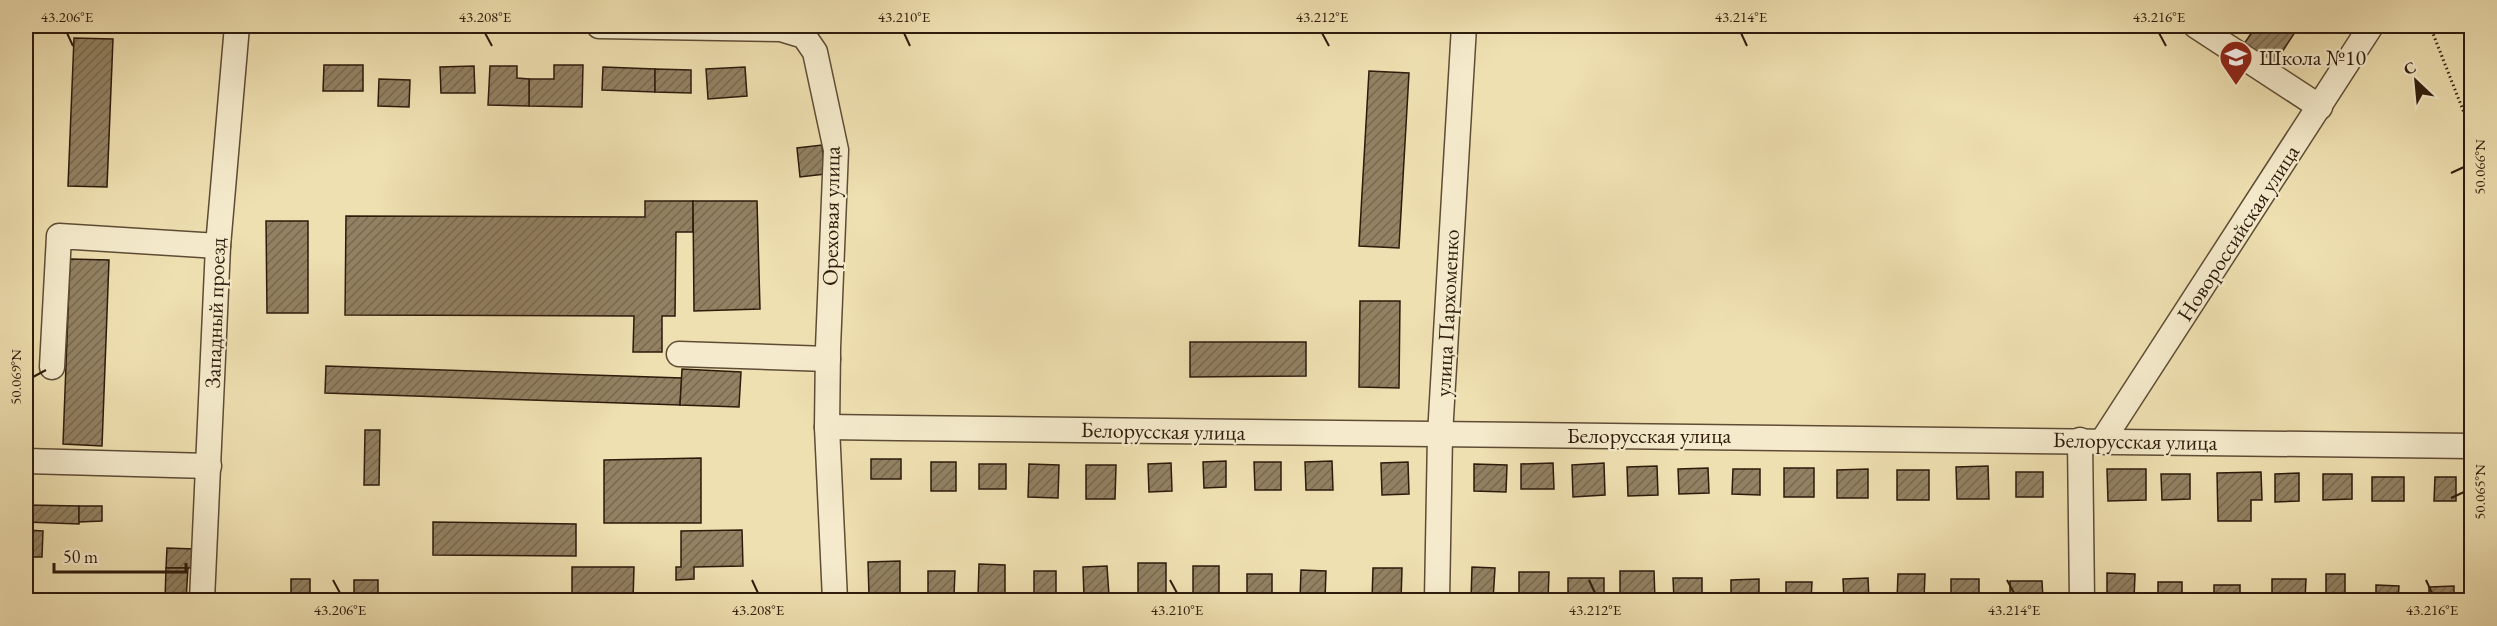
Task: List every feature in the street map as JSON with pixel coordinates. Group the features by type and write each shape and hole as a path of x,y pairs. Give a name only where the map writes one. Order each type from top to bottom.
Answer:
{"street":[{"name":"Западный проезд","path":"202,600 218,246 237,26"},
{"name":"Ореховая улица","path":"599,26 781,29 804,36 815,52 836,150 827,427 836,600"},
{"name":"улица Пархоменко","path":"1437,600 1440,435 1464,26"},
{"path":"2196,26 2320,107"},
{"name":"Новороссийская улица","path":"2092,440 2320,107 2371,26"},
{"path":"52,367 59,236 218,246"},
{"path":"679,354 828,359"},
{"name":"Белорусская улица","path":"827,427 1440,435 1748,435 2472,446"},
{"path":"2082,600 2092,440"},
{"path":"26,461 209,466"}],"path":[{"path":"2430,26 2472,133"}],"building":[{"path":"2256,26 2299,26 2271,69 2240,50"},
{"path":"74,38 113,39 107,187 68,186"},
{"path":"324,65 363,65 363,91 323,91"},
{"path":"554,65 583,65 582,107 529,106 529,79 554,79"},
{"path":"474,66 475,93 441,93 440,67"},
{"path":"490,66 517,66 517,78 529,79 529,106 488,105"},
{"path":"603,67 655,69 655,92 602,90"},
{"path":"745,67 747,96 708,99 706,69"},
{"path":"655,69 691,70 691,93 655,92"},
{"path":"1369,71 1409,73 1399,248 1359,246"},
{"path":"379,79 410,80 409,107 378,106"},
{"path":"822,145 825,174 800,177 797,148"},
{"path":"645,201 693,201 693,232 676,232 675,316 662,316 662,352 633,352 634,316 345,315 346,216 645,217"},
{"path":"693,201 757,201 760,309 694,311"},
{"path":"266,221 308,221 308,313 267,313"},
{"path":"70,259 109,260 102,446 63,444"},
{"path":"1360,301 1400,301 1399,388 1359,387"},
{"path":"1190,342 1306,342 1306,376 1190,377"},
{"path":"326,366 682,378 680,405 325,393"},
{"path":"682,369 741,372 739,407 680,405"},
{"path":"365,430 380,430 379,485 364,485"},
{"path":"701,458 701,523 604,523 604,460"},
{"path":"871,459 901,459 901,479 871,479"},
{"path":"1226,461 1226,487 1204,488 1203,462"},
{"path":"1332,461 1333,490 1306,490 1305,462"},
{"path":"931,462 956,462 956,491 931,491"},
{"path":"1254,462 1281,462 1281,490 1255,490"},
{"path":"1408,462 1409,494 1382,495 1381,463"},
{"path":"1171,463 1172,491 1149,492 1148,464"},
{"path":"1553,463 1554,489 1521,489 1521,464"},
{"path":"1604,463 1605,495 1573,497 1572,465"},
{"path":"979,464 1006,464 1006,489 979,489"},
{"path":"1029,464 1059,465 1058,498 1028,497"},
{"path":"1474,464 1507,465 1506,492 1474,491"},
{"path":"1086,465 1116,465 1115,499 1086,499"},
{"path":"1657,466 1658,495 1628,496 1627,467"},
{"path":"1988,466 1989,499 1957,499 1956,467"},
{"path":"1708,468 1709,493 1679,494 1678,469"},
{"path":"1784,468 1814,468 1814,497 1784,497"},
{"path":"1733,469 1760,469 1760,495 1732,494"},
{"path":"1868,469 1868,498 1837,498 1837,470"},
{"path":"2107,469 2146,469 2146,500 2108,501"},
{"path":"1897,470 1929,470 1929,500 1897,500"},
{"path":"2016,472 2043,472 2043,497 2016,497"},
{"path":"2261,472 2262,500 2251,500 2251,521 2218,521 2217,473"},
{"path":"2299,473 2299,501 2275,502 2275,474"},
{"path":"2161,474 2190,474 2190,499 2162,500"},
{"path":"2323,474 2352,474 2352,499 2323,500"},
{"path":"2372,477 2404,477 2404,501 2372,501"},
{"path":"2435,477 2456,477 2456,501 2434,501"},
{"path":"26,505 79,506 79,524 26,522"},
{"path":"79,506 102,506 102,521 79,522"},
{"path":"433,522 576,524 576,556 433,555"},
{"path":"26,530 43,531 42,557 26,557"},
{"path":"742,530 743,566 694,567 694,579 676,580 676,567 681,567 681,531"},
{"path":"167,548 194,549 194,568 166,568"},
{"path":"900,561 900,595 869,595 868,562"},
{"path":"1138,563 1166,563 1166,600 1138,600"},
{"path":"979,564 1005,565 1005,597 978,596"},
{"path":"1107,566 1109,596 1084,597 1083,567"},
{"path":"1193,566 1219,566 1219,599 1193,599"},
{"path":"572,567 634,567 633,600 572,600"},
{"path":"1472,567 1495,568 1493,600 1471,600"},
{"path":"166,568 188,568 186,600 165,600"},
{"path":"1373,568 1402,568 1401,600 1372,600"},
{"path":"1301,570 1326,571 1325,600 1300,599"},
{"path":"928,571 955,571 954,596 928,596"},
{"path":"1034,571 1056,571 1056,598 1034,598"},
{"path":"1620,571 1654,571 1655,600 1620,600"},
{"path":"1519,572 1549,572 1548,600 1519,600"},
{"path":"2107,573 2135,574 2134,600 2107,600"},
{"path":"1247,574 1272,574 1272,599 1247,599"},
{"path":"1898,574 1925,574 1924,600 1897,600"},
{"path":"2326,574 2345,574 2345,600 2326,600"},
{"path":"1568,578 1604,578 1604,599 1568,600"},
{"path":"1673,578 1702,578 1702,600 1674,600"},
{"path":"1868,578 1869,600 1844,600 1843,579"},
{"path":"291,579 310,579 310,595 354,595 354,580 378,580 378,600 291,600"},
{"path":"1759,579 1759,600 1731,600 1731,580"},
{"path":"1951,579 1979,579 1979,600 1951,600"},
{"path":"2272,579 2306,579 2305,600 2272,600"},
{"path":"2010,581 2042,581 2043,600 2010,600"},
{"path":"1786,582 1812,582 1811,600 1786,600"},
{"path":"2158,582 2182,582 2182,600 2158,600"},
{"path":"2214,585 2240,585 2240,600 2214,600"},
{"path":"2376,585 2399,586 2398,600 2376,600"},
{"path":"2454,586 2454,600 2429,600 2429,587"}],"place":[{"name":"Школа №10","path":"2236,86"}]}
